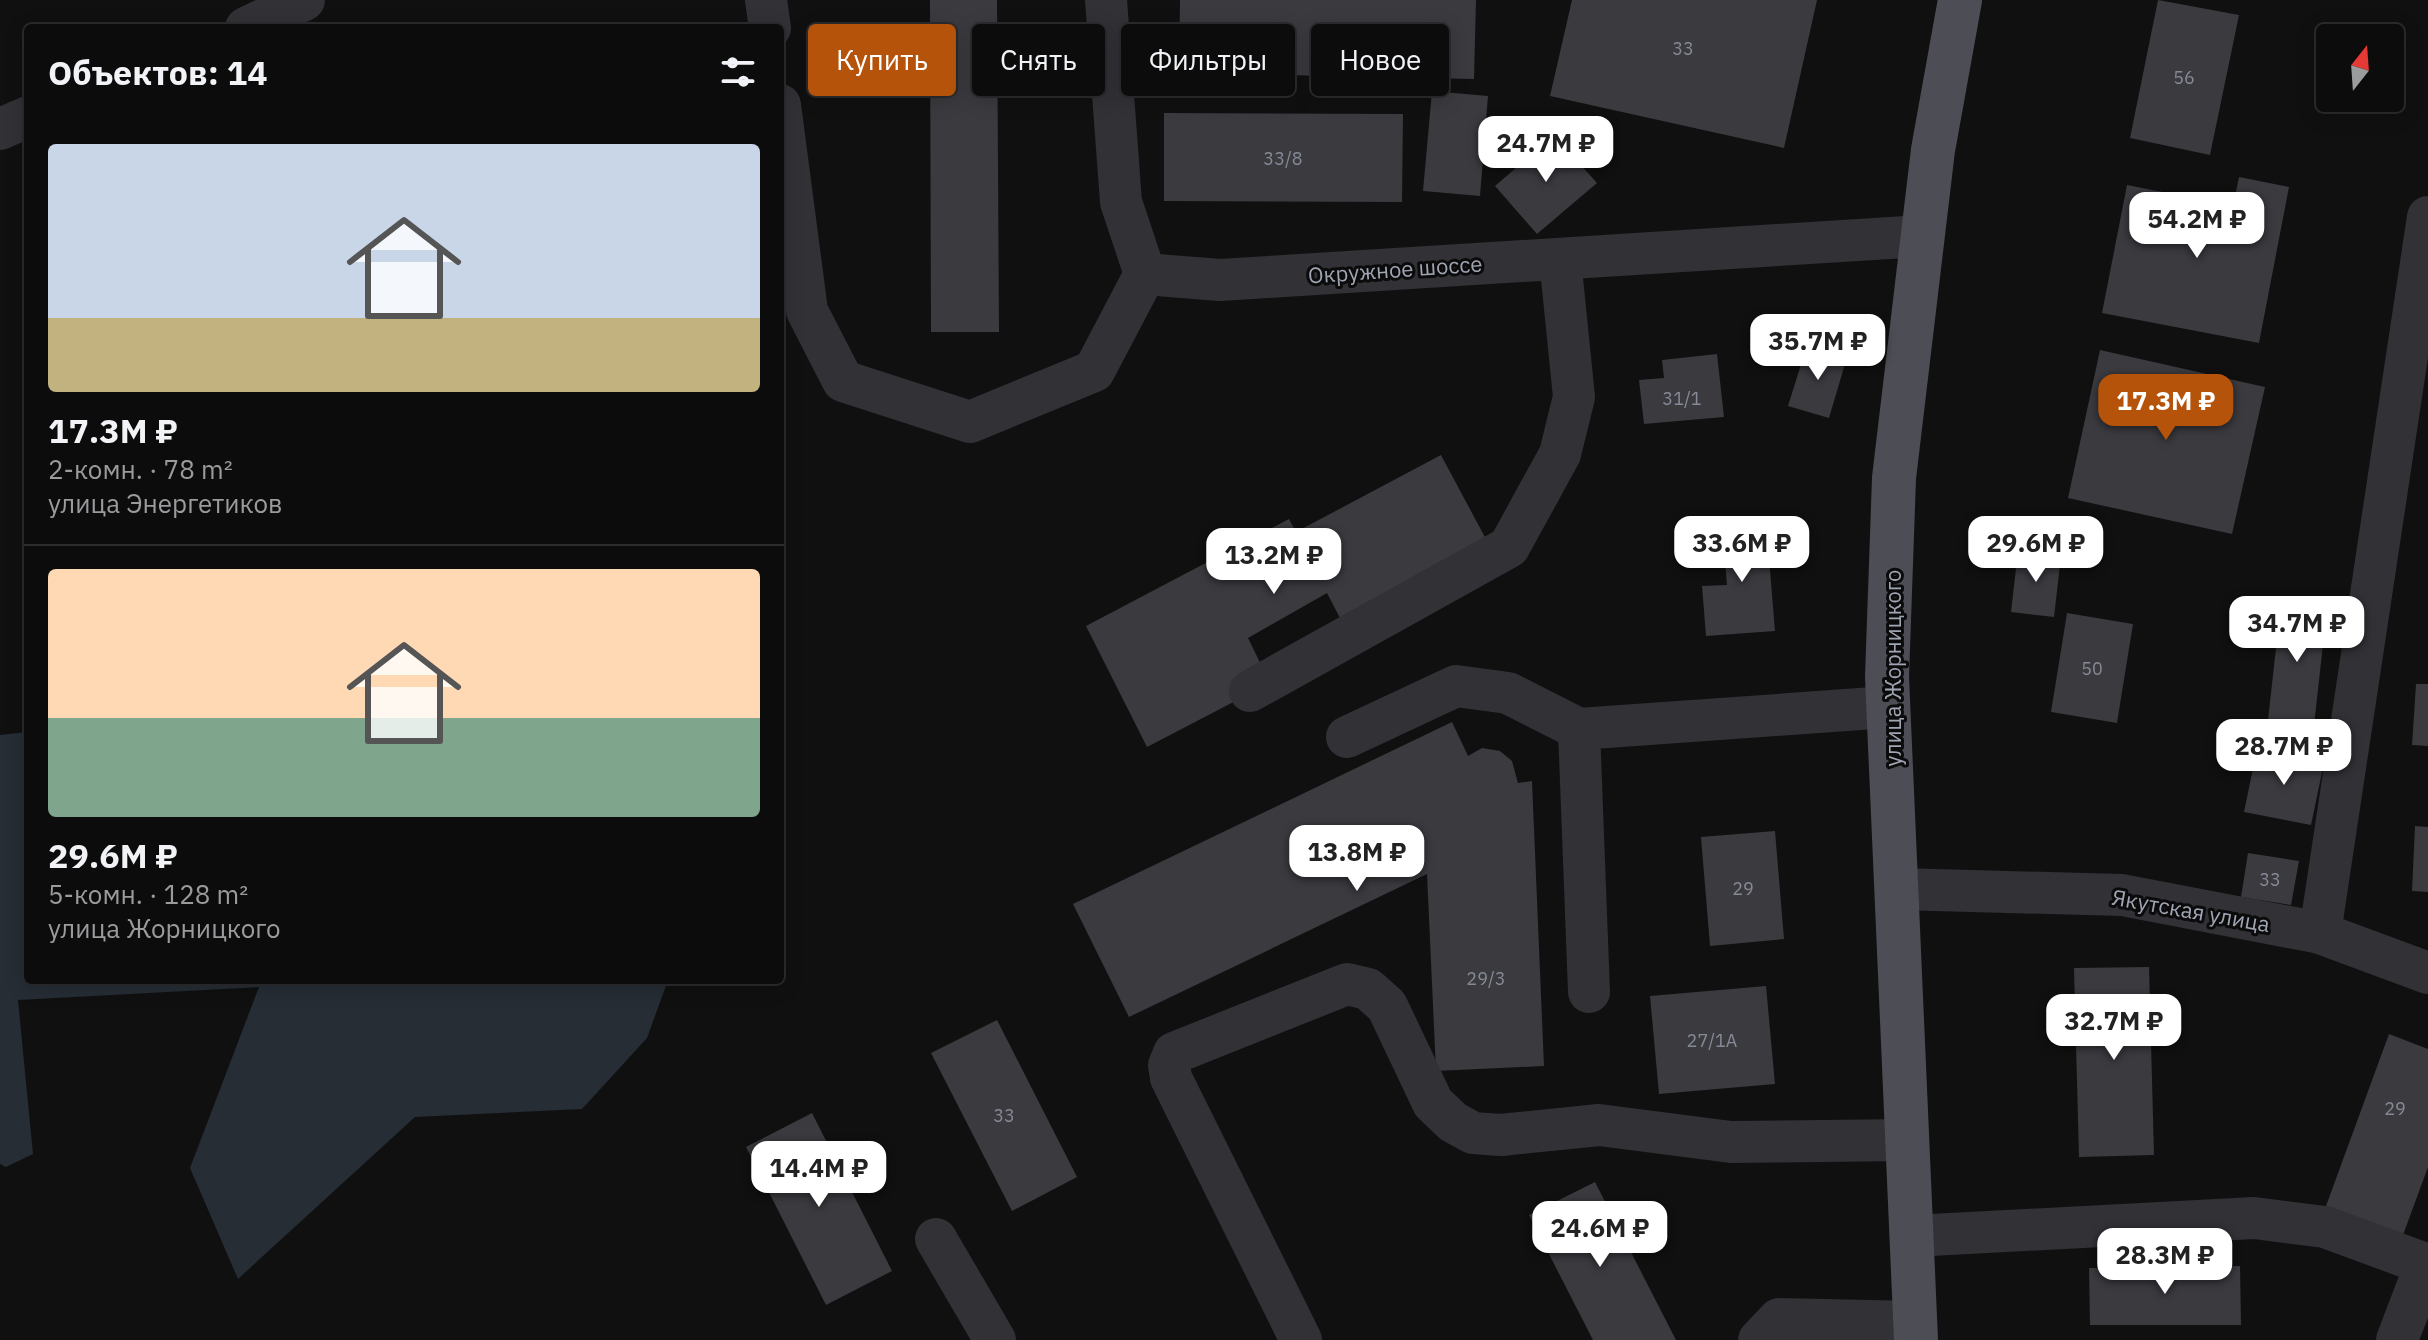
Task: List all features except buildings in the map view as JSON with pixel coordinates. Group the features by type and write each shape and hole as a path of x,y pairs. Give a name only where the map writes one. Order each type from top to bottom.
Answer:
{"main road":[{"name":"улица Жорницкого","path":"1916,1331 1888,707 1894,478 1922,236 1960,0"}],"street":[{"path":"254,24 304,0"},
{"path":"766,0 769,24"},
{"path":"784,136 807,311 843,381 970,422 1094,371 1145,274 1121,202 1106,0"},
{"path":"0,129 24,119"},
{"path":"2320,933 2428,217"},
{"name":"Окружное шоссе","path":"1145,274 1220,280 1922,236"},
{"path":"1250,691 1509,547 1560,454 1574,397 1560,259"},
{"path":"1347,737 1456,686 1508,693 1579,729 1888,707"},
{"path":"1579,729 1589,992"},
{"name":"Якутская улица","path":"1898,889 2122,895 2320,933 2428,973"},
{"path":"1301,1340 1171,1078 1169,1065 1174,1053 1347,984 1368,989 1387,1006 1433,1103 1453,1122 1473,1133 1501,1135 1599,1125 1731,1142 1908,1140"},
{"path":"1912,1236 2254,1218 2325,1227 2427,1264 2397,1340"},
{"path":"936,1239 995,1340"},
{"path":"1759,1340 1779,1319 1916,1331"}],"shaded area":[{"path":"24,732 24,984 667,984 647,1038 582,1109 415,1117 238,1279 190,1168 259,987 18,1000 33,1154 6,1167 0,1164 0,735"}]}
